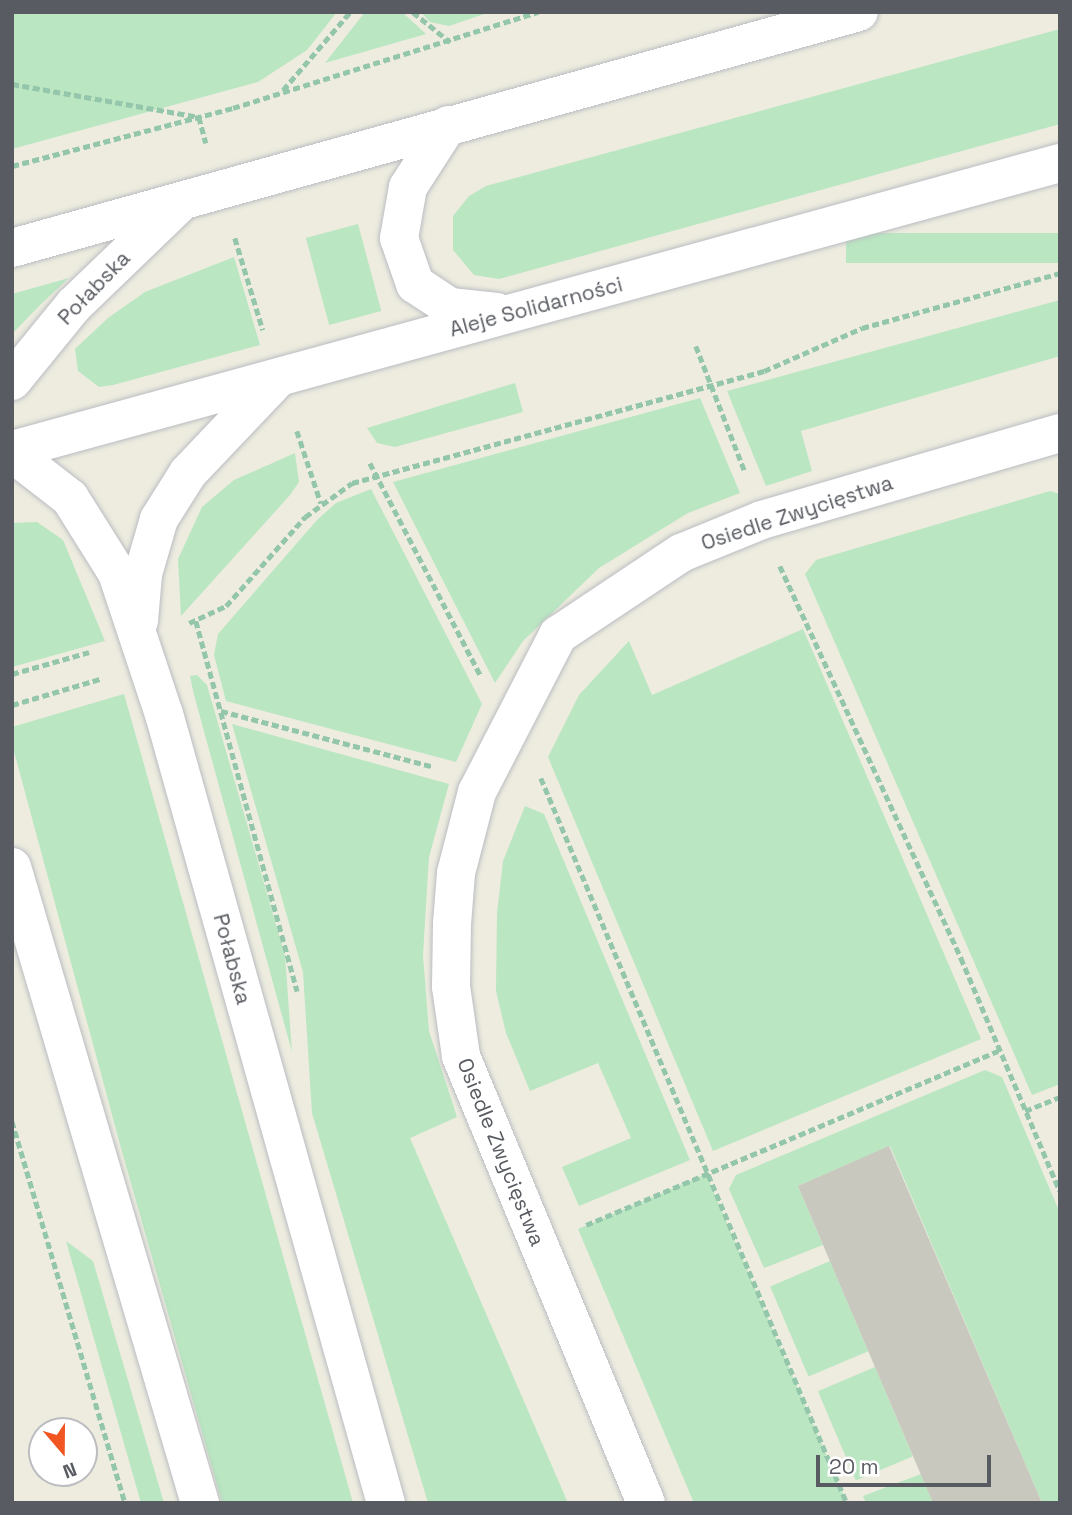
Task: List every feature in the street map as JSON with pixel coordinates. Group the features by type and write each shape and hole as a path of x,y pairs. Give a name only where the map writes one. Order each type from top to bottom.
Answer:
{"street":[{"path":"12,248 221,192 449,125 859,12"},
{"path":"449,125 408,187 399,238 415,284 450,307 512,313"},
{"name":"Aleje Solidarności","path":"12,452 1060,163"},
{"name":"Połabska","path":"12,381 74,305 182,202"},
{"path":"139,636 143,574 159,519 188,474 279,377"},
{"name":"Osiedle Zwycięstwa","path":"646,1503 461,1056 451,987 452,924 456,873 477,792 558,635 681,553 783,513 1060,433"},
{"name":"Połabska","path":"12,452 70,498 95,531 139,636 386,1503"},
{"path":"12,867 200,1503"}],"path":[{"path":"282,91 350,12"},
{"path":"413,12 450,42"},
{"path":"12,166 199,117 450,42 538,12"},
{"path":"12,84 199,117"},
{"path":"199,117 321,503"},
{"path":"12,674 207,618 226,606 321,503 352,483 764,371 862,328 1060,273"},
{"path":"695,346 747,477"},
{"path":"370,463 483,681"},
{"path":"775,557 1060,1191"},
{"path":"221,711 439,768"},
{"path":"539,773 847,1503"},
{"path":"578,1228 998,1051"},
{"path":"1025,1111 1060,1097"},
{"path":"12,1121 125,1503"}],"green space":[{"path":"12,12 337,12 307,50 258,82 12,149"},
{"path":"365,12 402,12 426,34 325,63"},
{"path":"421,12 490,12 449,26 430,22"},
{"path":"1060,29 1060,124 499,279 474,275 453,250 453,216 469,196 486,186"},
{"path":"358,224 381,311 329,325 306,238"},
{"path":"846,233 1060,233 1060,263 846,263"},
{"path":"234,257 260,345 99,387 78,371 75,349 108,318 145,292"},
{"path":"69,278 41,304 12,334 12,294"},
{"path":"1060,300 1060,356 801,431 812,471 766,486 727,391"},
{"path":"515,383 523,412 395,447 377,443 367,428"},
{"path":"700,398 740,493 688,513 599,568 523,641 495,683 393,482"},
{"path":"295,453 299,482 290,495 181,616 178,559 202,507 234,480"},
{"path":"371,489 482,704 456,762 226,701 214,655 218,634 317,520 336,503"},
{"path":"1050,491 1060,494 1060,1084 1032,1095 805,574 816,560"},
{"path":"37,522 63,540 105,641 12,667 12,523"},
{"path":"803,629 981,1039 713,1151 548,757 579,695 629,641 652,695"},
{"path":"197,675 207,685 285,956 292,1052 194,695 190,676"},
{"path":"124,694 353,1503 222,1503 121,1148 12,744 12,727"},
{"path":"232,724 449,784 429,857 423,955 429,1031 457,1117 410,1138 568,1503 428,1503 312,1113 303,972"},
{"path":"525,806 544,814 690,1160 579,1206 562,1167 631,1138 598,1063 530,1091 506,1033 496,991 497,913 503,861"},
{"path":"985,1070 1002,1077 1060,1213 1060,1503 1042,1503 890,1146 798,1186 823,1245 764,1268 729,1189 736,1175"},
{"path":"706,1174 847,1503 694,1503 578,1229"},
{"path":"66,1241 93,1261 164,1503 141,1503"},
{"path":"830,1261 868,1351 808,1377 770,1286"},
{"path":"875,1367 913,1456 856,1481 818,1391"},
{"path":"921,1474 933,1503 866,1503 863,1496"}],"building":[{"path":"889,1146 1042,1503 933,1503 798,1186"}]}
